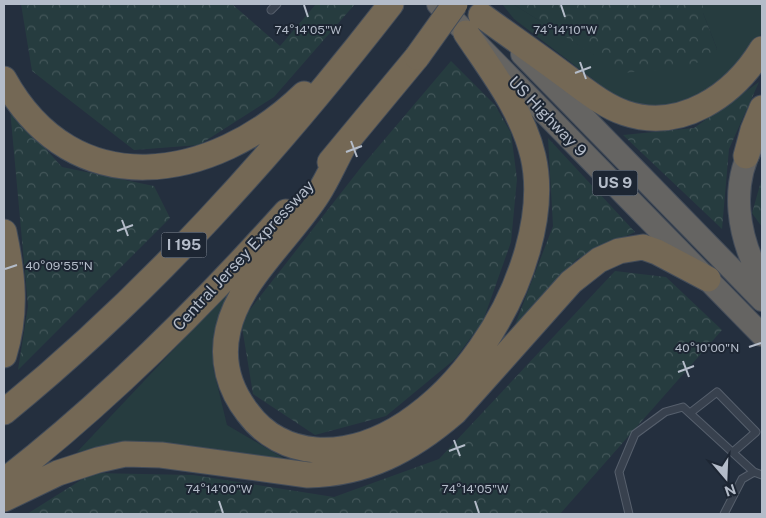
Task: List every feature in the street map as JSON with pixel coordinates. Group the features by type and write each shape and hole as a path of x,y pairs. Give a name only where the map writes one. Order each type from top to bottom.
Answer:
{"highway":[{"name":"US Highway 9","path":"438,4 472,17 532,64 762,300"},
{"name":"Central Jersey Expressway","path":"4,481 105,394 189,314 258,244 342,149 417,57 455,4"},
{"name":"I 195","path":"4,412 95,333 163,267 283,138 386,11"},
{"name":"US Highway 9","path":"472,17 708,279 762,335"},
{"path":"472,17 615,109 648,118 681,115 710,103 739,80 762,50"},
{"path":"342,149 317,195 248,288 230,321 225,349 230,383 250,416 278,439 313,450 346,449 374,440 402,424 433,400 458,376 489,336 509,300 524,265 531,242 538,194 533,158 524,128 472,17"},
{"path":"4,79 24,111 44,130 75,151 109,163 128,167 167,167 211,155 251,135 277,118 310,88 347,60"},
{"path":"762,108 752,130 738,181 738,207 746,247 762,281"},
{"path":"746,156 762,132"},
{"path":"4,232 14,292 13,314 4,355"},
{"path":"4,500 58,473 98,460 125,454 161,455 308,474 326,474 360,468 396,455 426,436 455,412 571,282 600,260 619,251 643,247 657,252 708,279"}],"lane":[{"path":"271,10 277,4"},
{"path":"690,413 717,392 756,432 733,452"},
{"path":"629,514 619,472 635,434 665,412 682,407 754,472 762,475"},
{"path":"724,514 742,479 754,472"}],"green space":[{"path":"21,4 232,4 280,46 316,4 355,4 274,97 199,145 134,150 32,71"},
{"path":"502,4 513,4 623,72 717,49 703,13 703,4 762,4 762,33 717,89 666,112 624,103 514,19"},
{"path":"513,4 703,4 703,13 717,49 691,67 623,73"},
{"path":"451,61 495,105 511,133 517,179 511,242 483,321 455,359 386,416 315,435 253,394 241,321 362,166"},
{"path":"759,82 729,149 722,229 623,135 694,128"},
{"path":"10,109 62,167 154,186 170,218 18,370 28,306"},
{"path":"548,138 635,232 577,259 515,325 553,226"},
{"path":"762,178 762,227 752,213"},
{"path":"615,271 666,277 722,330 560,514 27,514 92,473 193,475 334,497 439,459"},
{"path":"227,293 213,367 227,425 292,463 137,445 77,452"}]}
